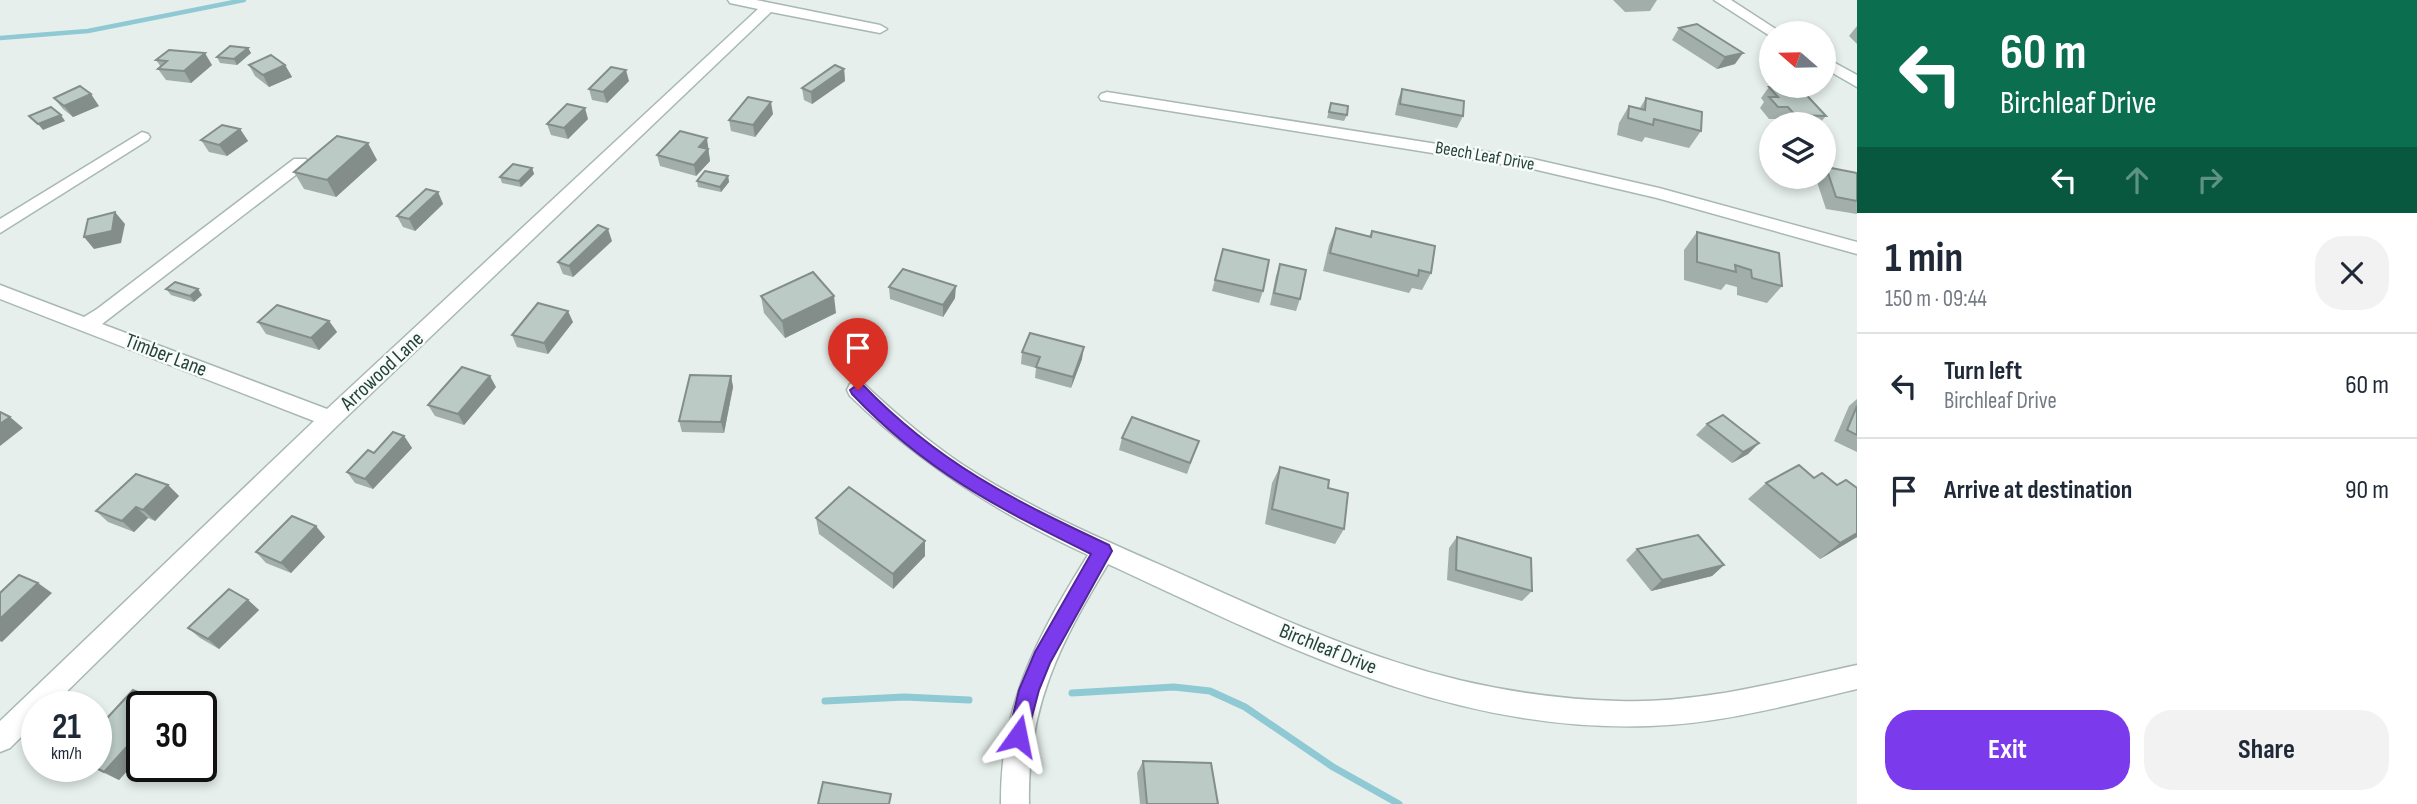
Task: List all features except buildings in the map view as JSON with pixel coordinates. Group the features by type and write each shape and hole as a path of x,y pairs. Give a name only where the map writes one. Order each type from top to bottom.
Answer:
{"street":[{"path":"735,0 880,29"},
{"path":"1721,0 1759,23"},
{"name":"Arrowood Lane","path":"0,739 330,419 768,8"},
{"path":"1836,69 1857,82"},
{"name":"Beech Leaf Drive","path":"1107,97 1533,164 1659,193 1857,248"},
{"path":"0,227 142,137"},
{"path":"86,324 104,314 300,163"},
{"name":"Timber Lane","path":"0,292 330,419"},
{"name":"Birchleaf Drive","path":"858,390 888,422 942,465 1011,506 1103,551 1365,666 1442,690 1521,706 1624,714 1678,712 1728,705 1857,677"},
{"path":"1015,804 1016,751 1020,721 1029,690 1069,607 1103,551"}],"waterway":[{"path":"0,38 88,31 244,0"},
{"path":"1072,693 1174,687 1210,691 1245,707 1333,767 1399,804"},
{"path":"825,701 904,697 969,700"}],"route":[{"path":"858,390 888,422 942,465 990,495 1103,551 1042,658 1029,690 1018,736"}]}
